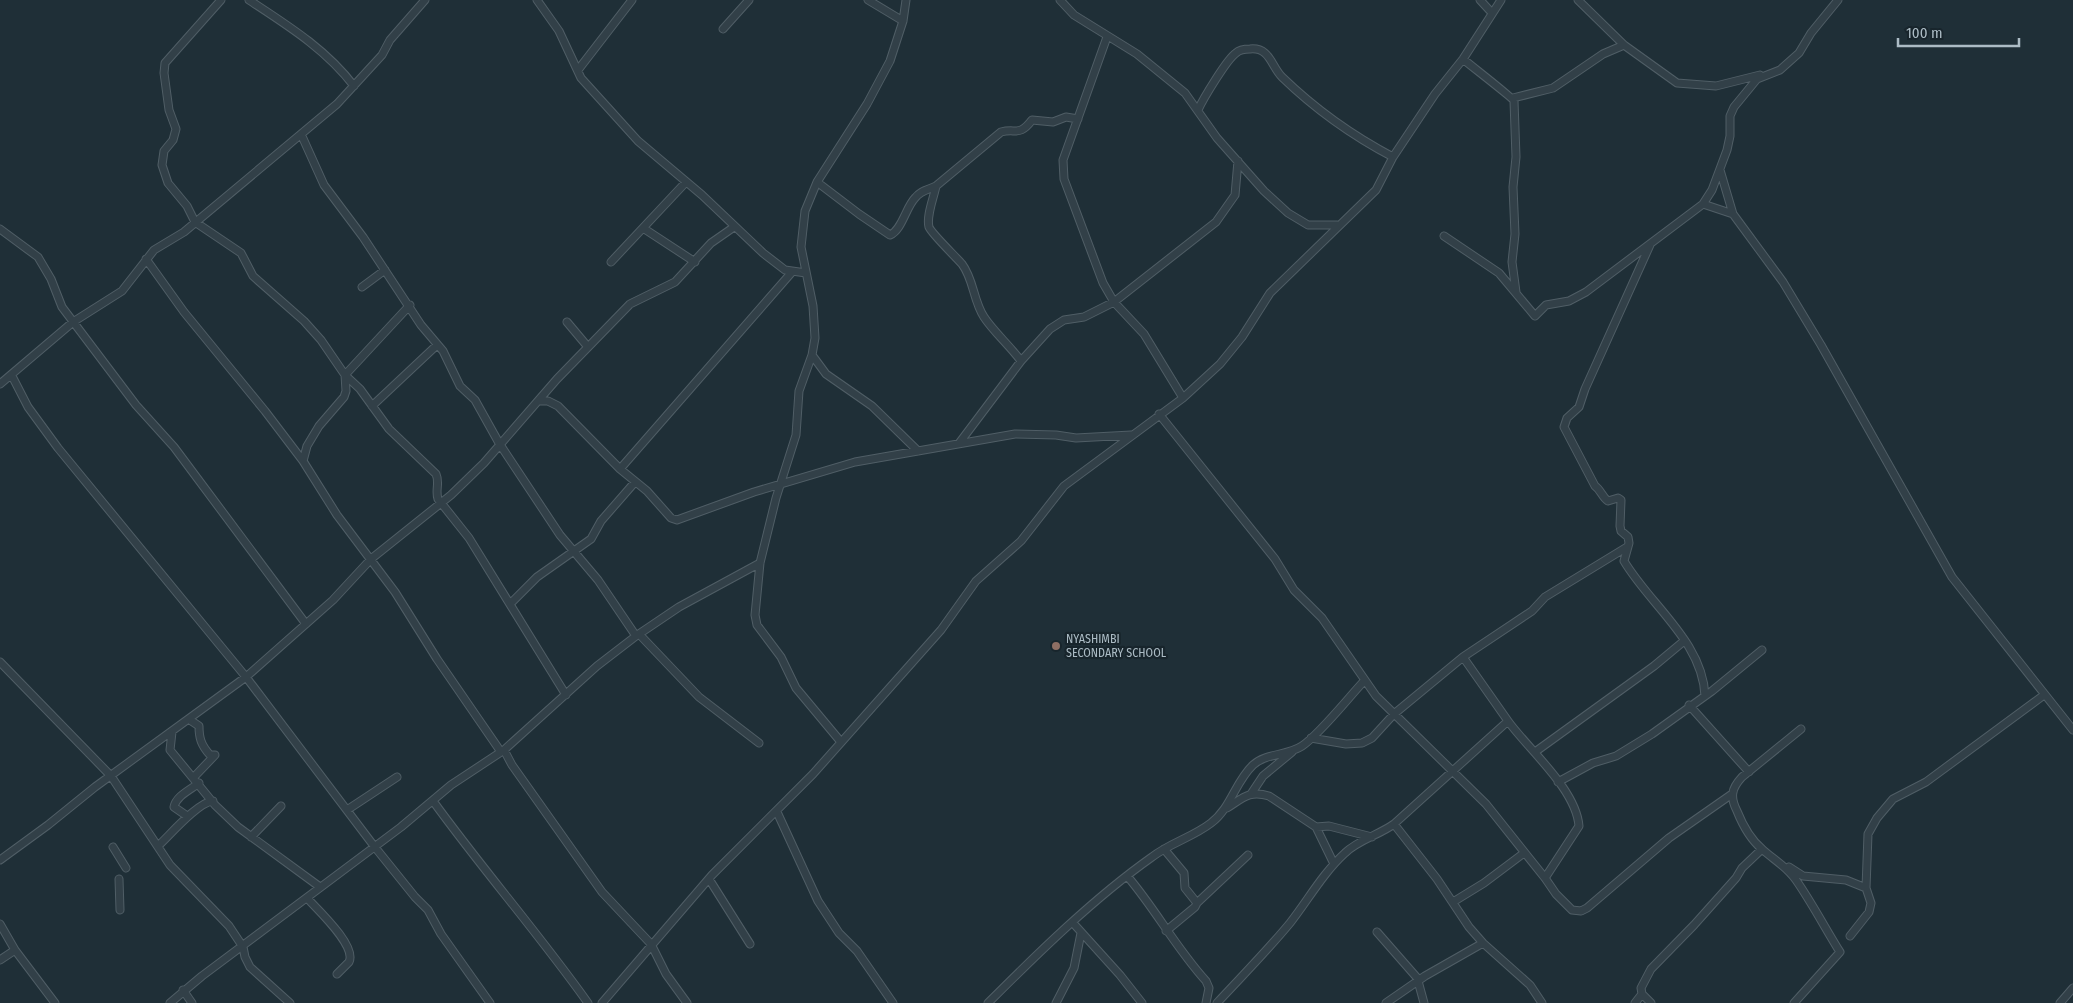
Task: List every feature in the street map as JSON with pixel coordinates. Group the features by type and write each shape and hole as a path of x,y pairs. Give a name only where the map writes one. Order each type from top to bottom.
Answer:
{"street":[{"path":"221,0 165,63 164,73 169,110 176,129 173,140 164,151 162,164 168,183 187,206 195,222 241,253 253,276 304,321 399,441 436,474 439,479 436,494 469,538 493,579 511,603 566,695"},
{"path":"249,0 311,42 344,72 354,86"},
{"path":"0,384 12,376 73,322 122,291 154,250 174,239 337,104 382,56 390,40 426,0"},
{"path":"537,0 559,32 578,70 593,93 638,141 715,207 734,227 774,262 792,272 806,273"},
{"path":"578,70 632,0"},
{"path":"723,29 749,0"},
{"path":"868,0 904,21"},
{"path":"841,742 796,688 781,657 757,625 755,615 760,563 780,484 796,435 799,391 812,355 815,338 813,306 801,247 805,211 817,182 835,157 879,82 898,42 904,21 906,0"},
{"path":"1060,0 1074,15 1156,68 1185,93 1212,132 1238,162 1264,191 1298,220 1308,225 1337,225"},
{"path":"1480,0 1492,13"},
{"path":"602,1003 709,879 777,812 941,630 976,581 1021,541 1064,486 1183,398 1220,364 1242,337 1270,293 1337,225 1376,190 1393,157 1435,94 1463,59 1501,0"},
{"path":"1578,0 1624,45 1677,83 1716,86 1745,80 1783,68"},
{"path":"1444,236 1499,272 1536,316 1546,306 1569,301 1586,292 1703,204 1712,190 1730,140 1729,122 1734,107 1757,79 1783,68 1800,53 1811,33 1838,0"},
{"path":"1107,37 1064,160 1062,171 1103,283 1114,302 1144,334 1183,398"},
{"path":"1463,59 1490,83 1513,98 1554,88 1603,54 1624,45"},
{"path":"1198,110 1211,86 1236,53 1252,48 1261,50 1268,55 1282,76 1308,99 1351,133 1393,157"},
{"path":"1513,98 1516,157 1513,187 1515,234 1512,262 1516,294"},
{"path":"817,182 858,214 890,234 896,230 917,196 924,189 936,186 1001,132 1015,133 1028,126 1032,120 1053,122 1066,118 1078,119"},
{"path":"301,134 324,184 410,305 421,325 443,352 460,386 475,400 499,443 574,553 598,580 638,635 699,697 759,743"},
{"path":"960,442 1021,361 1050,329 1061,322 1084,317 1114,302 1216,222 1235,194 1238,162"},
{"path":"1720,170 1733,214 1783,282 1812,329 1952,577 2073,730"},
{"path":"611,262 686,182"},
{"path":"936,186 928,220 930,230 950,248 962,265 973,283 977,302 984,318 1021,361"},
{"path":"1703,204 1733,214"},
{"path":"0,860 246,677 357,577 371,559 442,503 478,468 499,443 630,304 675,282 711,243 734,227"},
{"path":"643,228 694,262"},
{"path":"0,230 38,258 51,279 62,307 136,405 174,447 306,624"},
{"path":"1650,243 1584,389 1579,406 1567,418 1564,427 1595,486 1600,490 1605,499 1608,501 1618,498 1621,500 1620,526 1621,531 1628,536 1625,563 1697,662 1704,685 1704,696"},
{"path":"146,259 184,312 265,410 303,461 337,515 395,592 437,659 512,766 602,892 652,944 666,974 688,1003"},
{"path":"362,287 385,270"},
{"path":"620,470 792,272"},
{"path":"303,461 307,446 319,426 344,397 346,391 345,375 410,305"},
{"path":"567,322 588,347"},
{"path":"372,406 437,345"},
{"path":"812,355 826,374 872,406 918,451"},
{"path":"12,376 28,407 58,448 246,677 374,846 415,897 428,910 441,934 490,1003"},
{"path":"538,402 548,401 558,406 620,470 646,491 671,518 677,520 780,484 855,462 960,442 1024,434 1076,438 1132,435"},
{"path":"1159,414 1275,559 1294,590 1322,618 1365,680 1394,714 1486,804 1572,910 1581,911 1614,887 1669,838 1732,794"},
{"path":"511,603 537,577 574,553 591,539 601,520 635,482"},
{"path":"1311,738 1346,744 1362,743 1372,738 1394,714 1463,658 1532,611 1545,597 1627,547"},
{"path":"170,1003 183,990 433,802 451,785 503,751 598,666 638,635 679,607 760,563"},
{"path":"1535,752 1684,642"},
{"path":"1558,782 1593,763 1616,756 1652,734 1762,650"},
{"path":"1463,658 1508,721 1558,782 1578,817 1579,826 1546,878"},
{"path":"0,662 111,776 170,865 214,909 243,946 245,957 250,967 290,1003"},
{"path":"988,1003 1128,876 1164,849 1204,828 1223,811 1250,794 1262,776 1293,750 1311,738 1365,680"},
{"path":"1850,936 1869,912 1871,904 1866,888 1868,834 1877,818 1893,799 1926,782 2044,695"},
{"path":"1689,706 1749,772"},
{"path":"190,720 199,726 200,740 206,751 210,755 215,755 194,777"},
{"path":"1217,1003 1270,947 1334,864 1346,852 1394,824 1508,721"},
{"path":"1801,729 1734,785 1733,803 1747,833 1762,849 1784,865 1803,876 1846,880 1866,888"},
{"path":"172,732 170,750 213,802 251,836 320,888"},
{"path":"1223,811 1243,776 1254,764 1293,750"},
{"path":"348,810 397,777"},
{"path":"187,816 174,807 174,804 199,784"},
{"path":"1250,794 1269,796 1316,827 1334,864"},
{"path":"158,846 187,816 205,803 213,802"},
{"path":"433,802 472,856 531,927 588,1003"},
{"path":"251,836 281,806"},
{"path":"777,812 818,901 839,933 857,951 893,1003"},
{"path":"1394,824 1483,943 1530,985 1542,1003"},
{"path":"1316,827 1329,826 1372,837"},
{"path":"113,846 126,868"},
{"path":"1164,849 1184,873 1185,888 1197,903"},
{"path":"1636,1003 1642,994 1643,981 1651,969 1694,925 1736,878 1742,868 1762,849"},
{"path":"1454,902 1484,883 1524,853"},
{"path":"1166,931 1195,907 1248,855"},
{"path":"1784,865 1809,899 1840,952 1794,1003"},
{"path":"1128,876 1153,908 1166,931 1208,985 1206,1003"},
{"path":"119,879 120,910"},
{"path":"709,879 750,944"},
{"path":"307,898 331,924 350,951 349,962 337,974"},
{"path":"1074,923 1142,1003"},
{"path":"0,924 15,950 55,1003"},
{"path":"1378,932 1418,981 1424,1003"},
{"path":"1056,1003 1074,968 1082,933"},
{"path":"1386,1003 1418,981 1483,943"},
{"path":"0,960 15,950"},
{"path":"2060,1003 2073,988"},
{"path":"183,990 192,1003"},
{"path":"1642,994 1651,1003"}],"place":[{"name":"NYASHIMBI SECONDARY SCHOOL","path":"1056,646"}]}
